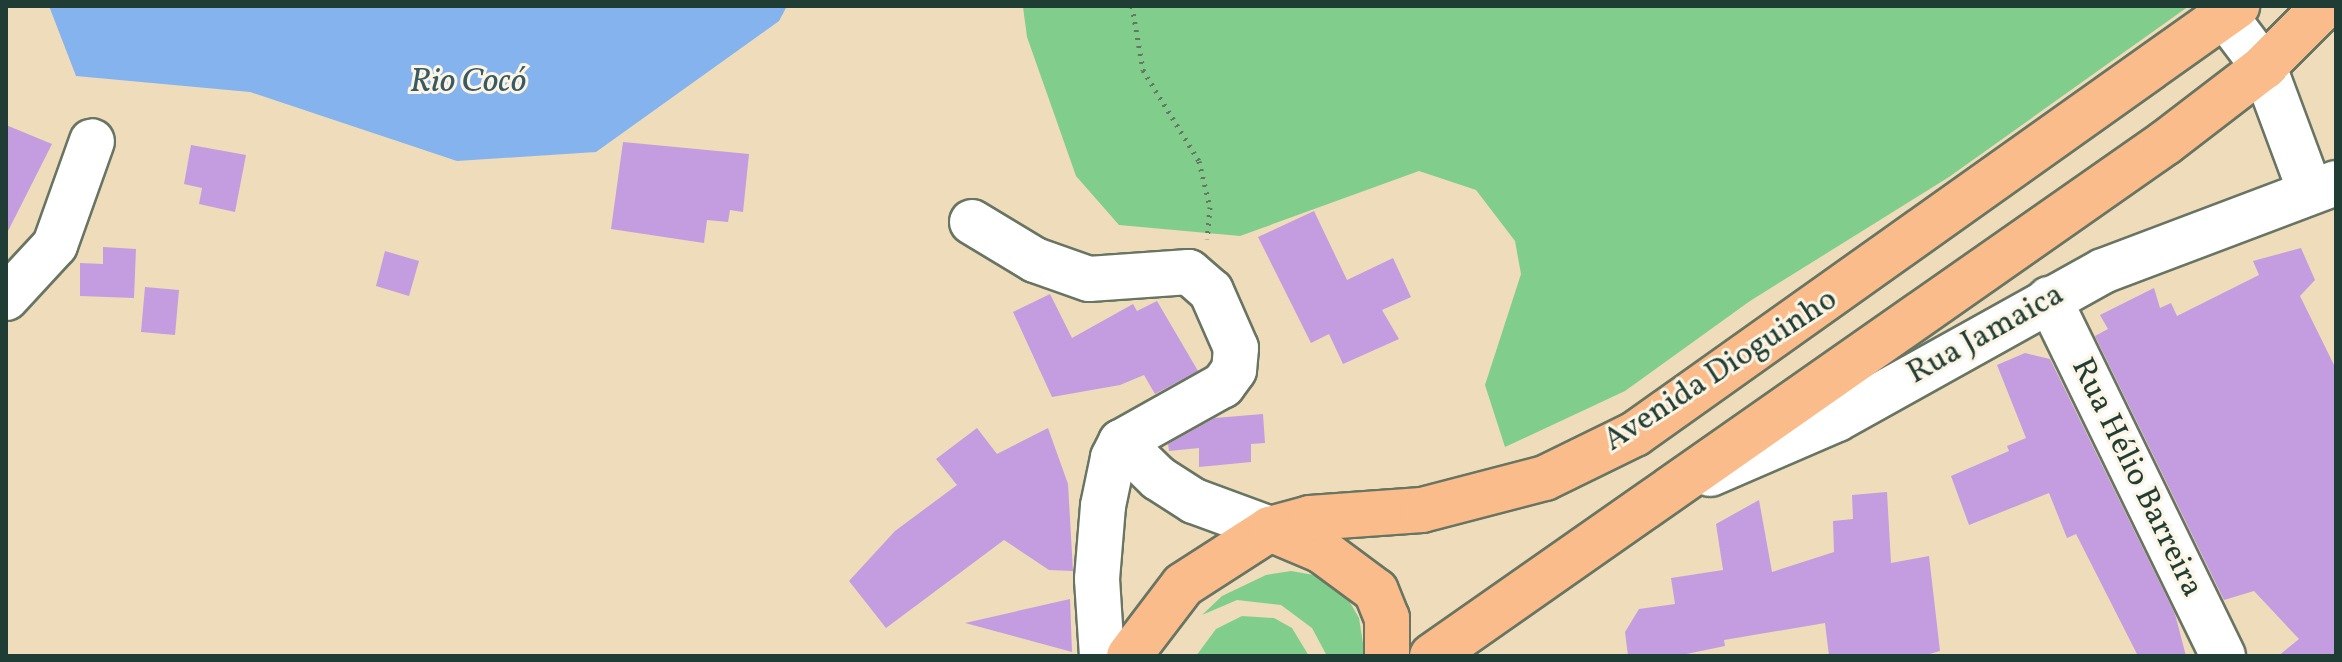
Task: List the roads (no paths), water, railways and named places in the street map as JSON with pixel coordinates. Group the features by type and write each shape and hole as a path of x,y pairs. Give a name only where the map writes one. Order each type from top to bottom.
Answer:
{"main road":[{"name":"Avenida Dioguinho","path":"1432,656 2165,143 2264,67 2324,6"},
{"name":"Avenida Dioguinho","path":"1129,656 1183,585 1270,529 1310,518 1422,510 1545,478 1635,434 2232,12"},
{"path":"1270,529 1322,551 1376,591 1387,618 1387,656"}],"street":[{"name":"Rua Jamaica","path":"1668,492 1837,419 2103,271 2323,187 2264,67 2232,12"},
{"path":"6,298 55,245 92,141"},
{"path":"972,222 1035,260 1089,279 1189,272 1203,284 1236,348 1234,370 1223,385 1121,442 1106,479 1103,506 1097,579 1102,656"},
{"name":"Rua Hélio Barreira","path":"2049,299 2223,656"},
{"path":"1121,442 1158,478 1194,501 1270,529"}],"water":[{"name":"Rio Cocó","path":"49,6 787,6 779,21 596,152 457,161 250,92 76,76"}]}
